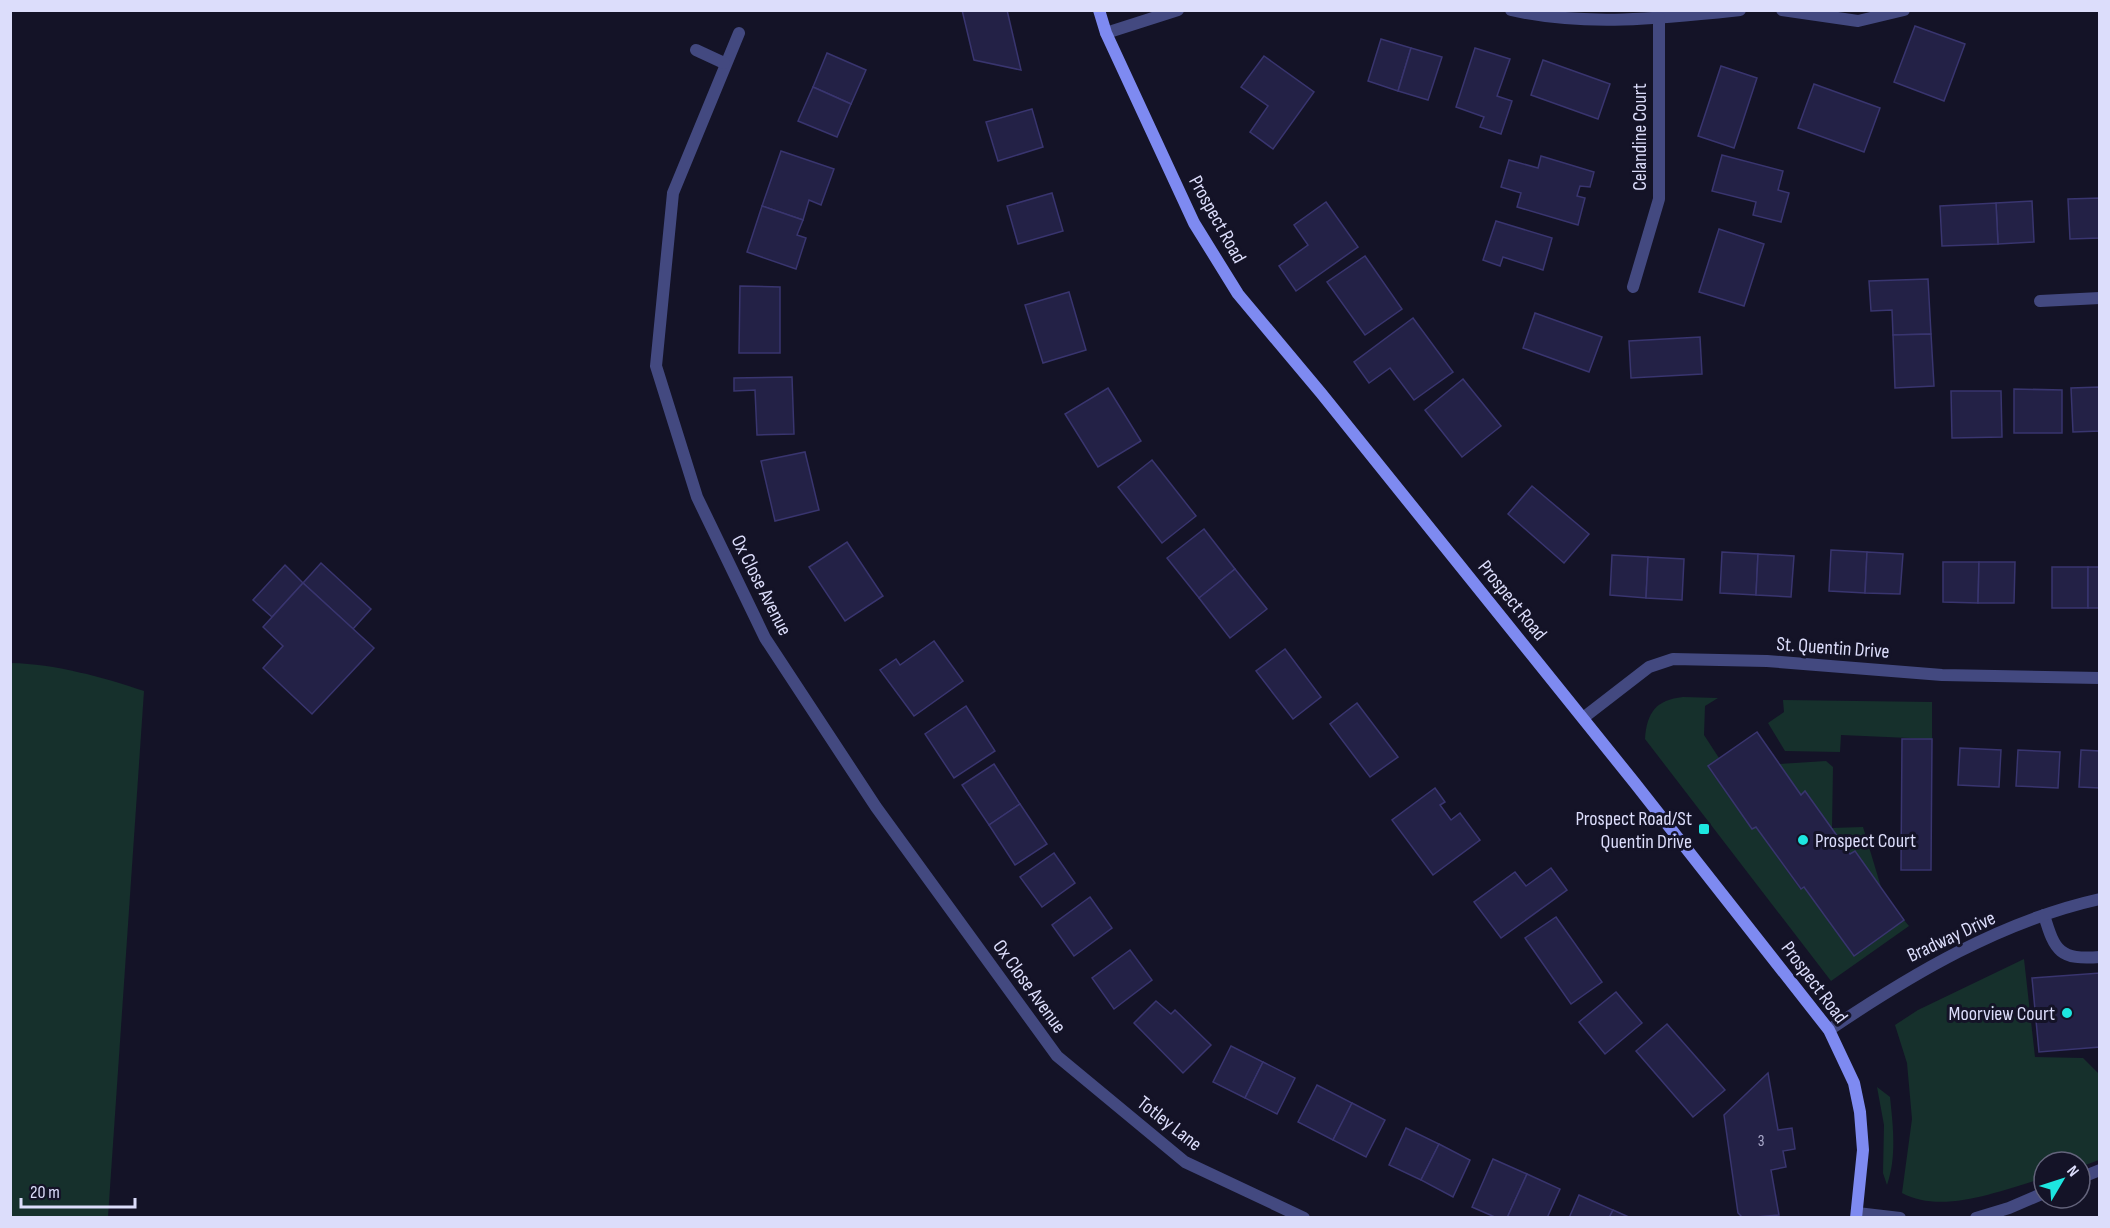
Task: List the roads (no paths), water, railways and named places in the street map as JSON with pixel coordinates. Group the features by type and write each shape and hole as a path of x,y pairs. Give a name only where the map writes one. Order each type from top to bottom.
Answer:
{"street":[{"name":"Prospect Road","path":"1100,10 1106,33 1194,223 1238,294 1321,393 1582,718 1829,1030 1854,1083 1860,1112 1863,1150 1856,1215"},
{"path":"1106,33 1178,10"},
{"path":"1511,10 1542,17 1659,18 1740,10"},
{"path":"1782,10 1858,21 1904,10"},
{"name":"Celandine Court","path":"1633,287 1659,199 1659,18"},
{"name":"Ox Close Avenue","path":"739,33 724,63 673,193 656,366 696,497 765,638 876,807 1057,1056"},
{"path":"696,50 724,63"},
{"path":"2040,301 2100,298"},
{"name":"St. Quentin Drive","path":"1582,718 1650,668 1673,659 1767,661 1942,675 2100,678"},
{"name":"Bradway Drive","path":"1829,1030 1876,997 1934,963 2044,915 2065,907 2100,899"},
{"path":"2044,915 2052,941 2060,952 2071,958 2100,957"},
{"name":"Totley Lane","path":"1057,1056 1185,1162 1304,1218"},
{"path":"1976,1218 2032,1198"},
{"path":"1856,1215 1900,1218"}],"place":[{"name":"Prospect Road/St Quentin Drive","path":"1704,829"},
{"name":"Prospect Court","path":"1803,840"},
{"name":"Moorview Court","path":"2067,1013"}]}
